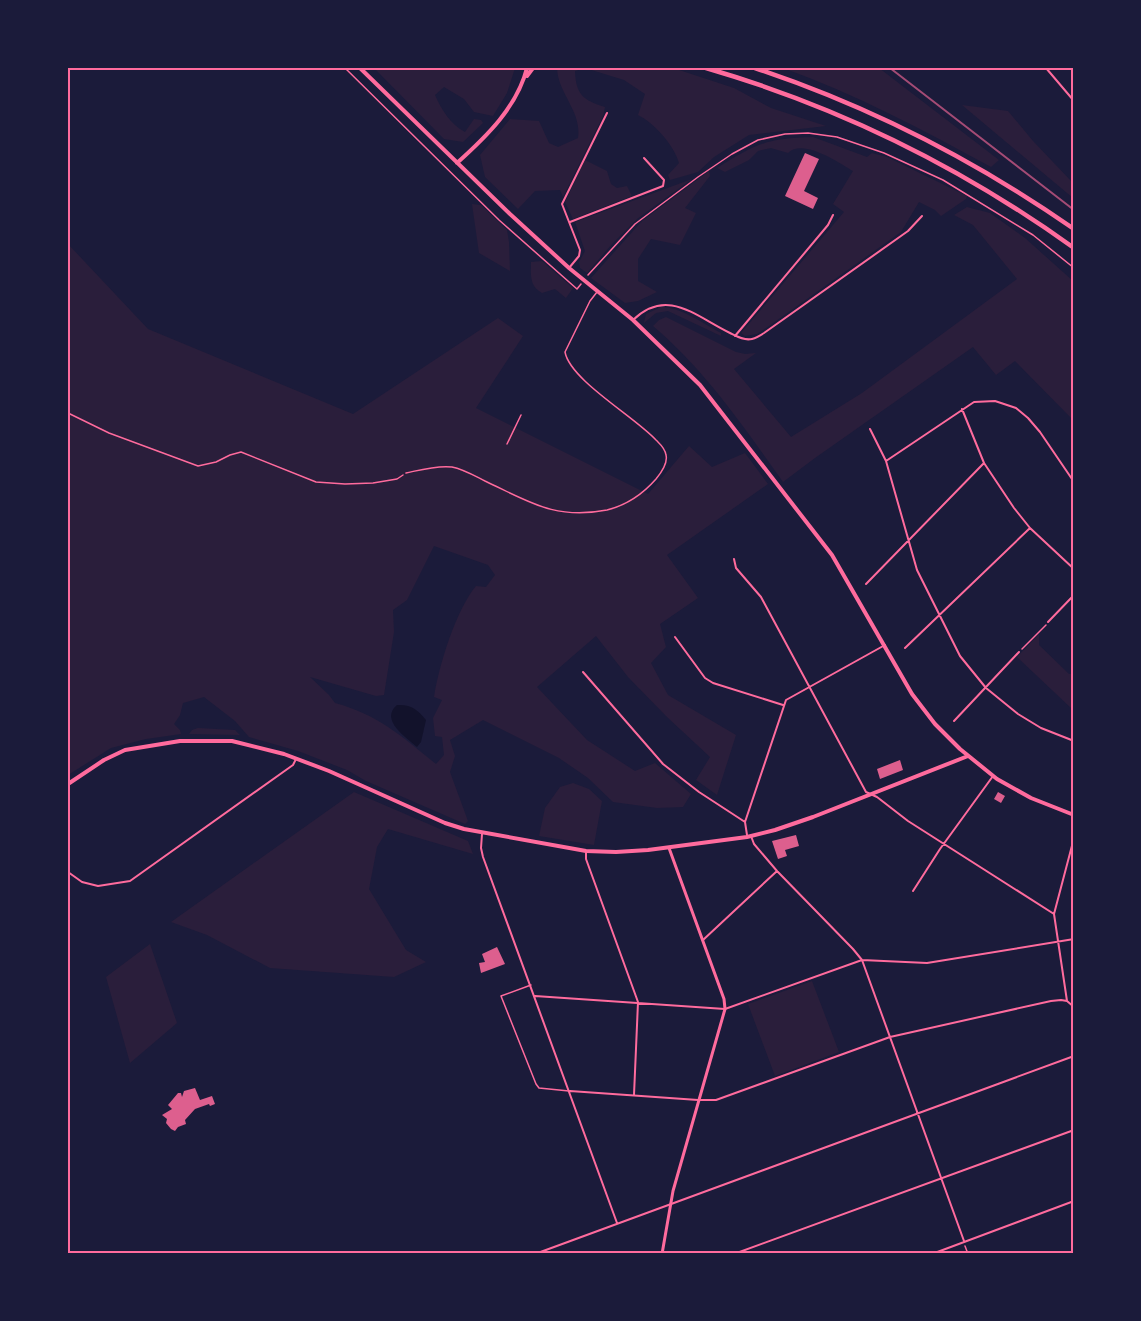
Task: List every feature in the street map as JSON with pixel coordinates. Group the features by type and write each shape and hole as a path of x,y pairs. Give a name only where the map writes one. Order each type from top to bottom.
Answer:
{"highway":[{"path":"706,68 753,81 884,134 975,182 1039,222 1074,248"},
{"path":"755,68 824,93 890,121 981,169 1074,229"}],"main road":[{"path":"360,68 569,268 633,320 700,385 832,555 921,708 968,756 993,776 1031,798 1074,814"},
{"path":"524,79 527,68"},
{"path":"457,163 501,118 533,68"},
{"path":"68,784 119,752 180,741 232,741 268,749 297,759 364,786 445,823 482,834 586,850 630,852 749,837 775,830 968,756"}],"street":[{"path":"1046,68 1074,101"},
{"path":"569,268 579,256 580,250 562,204 607,113"},
{"path":"570,222 663,186 664,180 644,158"},
{"path":"735,336 828,225 833,215"},
{"path":"633,320 649,307 667,303 735,336 749,340 764,333 908,231 922,216"},
{"path":"886,461 962,409 974,402 987,400 1016,408 1040,432 1074,482"},
{"path":"962,409 984,463 1030,528 1074,568"},
{"path":"870,429 886,461 917,570 960,656 986,688 1018,714 1041,728 1074,741"},
{"path":"866,584 984,463"},
{"path":"905,648 1030,528"},
{"path":"734,559 736,567 761,597 866,792 877,797 908,822 1054,914"},
{"path":"1048,622 1074,595"},
{"path":"675,637 705,678 713,683 783,705"},
{"path":"885,645 786,700 745,822 749,837 754,844 862,960 964,1241"},
{"path":"954,721 1019,652"},
{"path":"583,672 663,764 699,792 745,822"},
{"path":"68,872 82,882 98,886 130,881 293,765 297,759"},
{"path":"913,891 940,849 993,776"},
{"path":"482,834 482,852 617,1223"},
{"path":"1067,1001 1054,914 1074,838"},
{"path":"662,1254 670,1204 725,1009 724,999 669,848"},
{"path":"586,850 586,859 592,879 638,1002 634,1095"},
{"path":"703,940 777,871"},
{"path":"535,996 725,1009 862,960 927,963 1074,939"},
{"path":"570,1091 698,1100 724,1098 890,1037 1051,1001 1067,1001 1074,1007"},
{"path":"536,1254 1074,1056"},
{"path":"734,1254 1074,1130"},
{"path":"932,1254 1074,1201"}],"lane":[{"path":"406,473 452,467 526,502 579,514 626,504 649,487 666,462 667,456 662,446 646,429 581,377 566,359 565,352 597,291"},
{"path":"531,985 501,996 536,1084 539,1088 570,1091"}],"path":[{"path":"345,68 499,220 577,289 635,224 718,164 758,140 785,134 808,133 837,137 884,153 943,180 1033,235 1074,268"},
{"path":"68,412 109,433 198,466 241,452 316,482 373,483 397,479 406,473"},
{"path":"507,444 521,415"},
{"path":"1019,652 1048,622"},
{"path":"964,1241 968,1254"}],"shaded area":[{"path":"374,68 515,68 507,93 493,116 474,112 464,99 444,87 435,95 447,116 465,132 474,119 481,120 483,123 463,142 444,139"},
{"path":"557,68 585,68 575,71 577,86 586,99 605,107 603,116 563,197 560,190 535,191 518,209 485,177 480,155 510,119 539,121 549,143 558,147 578,138 577,119 561,86"},
{"path":"585,68 673,68 734,88 771,108 826,126 749,135 714,157 698,172 670,180 668,175 679,163 663,135 638,115 645,94 624,80"},
{"path":"783,68 879,68 999,160 991,167 863,101"},
{"path":"962,105 1008,111 1073,183 1073,198"},
{"path":"813,137 867,157 872,153 887,157 967,196 966,199 941,216 935,210 919,202 901,232 757,334 745,336 741,333 844,212 833,204 853,171 820,153 802,148 788,153 771,148 758,151 749,160 725,172 717,168 762,144 784,139"},
{"path":"585,160 607,171 611,184 617,188 627,186 632,196 573,219 565,202"},
{"path":"709,171 710,176 685,208 696,213 680,245 651,239 638,259 638,281 657,292 638,301 625,303 591,278 642,221"},
{"path":"692,179 637,219 587,273 580,268 579,262 585,251 575,222"},
{"path":"472,204 481,205 507,230 510,271 479,253"},
{"path":"967,207 990,213 1025,238 1073,281 1073,420 1015,361 996,375 973,347 783,482 707,380 653,326 666,317 736,352 756,353 734,369 791,437 862,393 1017,279 973,225 954,215"},
{"path":"68,244 148,329 353,414 498,318 523,336 476,408 648,494 689,446 712,467 745,453 768,484 667,555 698,598 660,624 666,647 651,663 668,695 736,735 717,795 696,780 710,757 628,677 596,636 537,687 587,740 635,771 655,763 691,794 683,807 657,808 613,802 588,778 559,758 483,720 450,740 455,756 450,772 468,821 465,824 366,781 347,770 298,751 249,737 235,721 204,697 183,703 180,715 174,724 181,734 146,739 111,748 68,775","holes":["434,546 488,565 495,575 486,587 476,586 469,596 449,638 440,670 434,697 442,700 433,718 435,736 442,737 444,755 436,764 377,720 335,703 310,677 376,696 384,695 394,632 393,610 407,600"]},
{"path":"542,261 573,288 566,298 555,289 542,293 535,287 532,280 531,262"},
{"path":"661,307 692,317 721,333 721,336 668,311 656,313 644,323 646,314"},
{"path":"1039,634 1039,645 1069,674 1073,674 1073,708 1017,657"},
{"path":"397,705 414,708 426,720 421,742 417,747 393,723 392,711"},
{"path":"198,728 235,730 240,735 189,734"},
{"path":"573,783 589,789 602,801 594,845 539,836 545,808 560,787"},
{"path":"354,792 468,841 473,854 388,829 377,847 369,889 406,950 426,962 394,977 270,968 207,935 171,922"},
{"path":"150,944 177,1023 130,1063 106,977"},
{"path":"812,981 839,1052 775,1076 748,1004"}],"building":[{"path":"805,153 819,159 804,191 818,198 813,209 785,196"},
{"path":"900,760 903,770 880,779 877,769"},
{"path":"998,792 1005,796 1001,803 994,799"},
{"path":"796,835 799,846 785,850 787,856 778,859 772,841"},
{"path":"497,947 505,964 481,973 479,963 485,962 482,954"},
{"path":"195,1088 200,1100 212,1096 215,1104 195,1109 185,1120 186,1124 175,1131 171,1129 166,1123 167,1119 162,1115 172,1109 168,1105 178,1093 181,1093 182,1097 184,1091"}],"railway":[{"path":"890,68 1074,210"}]}
